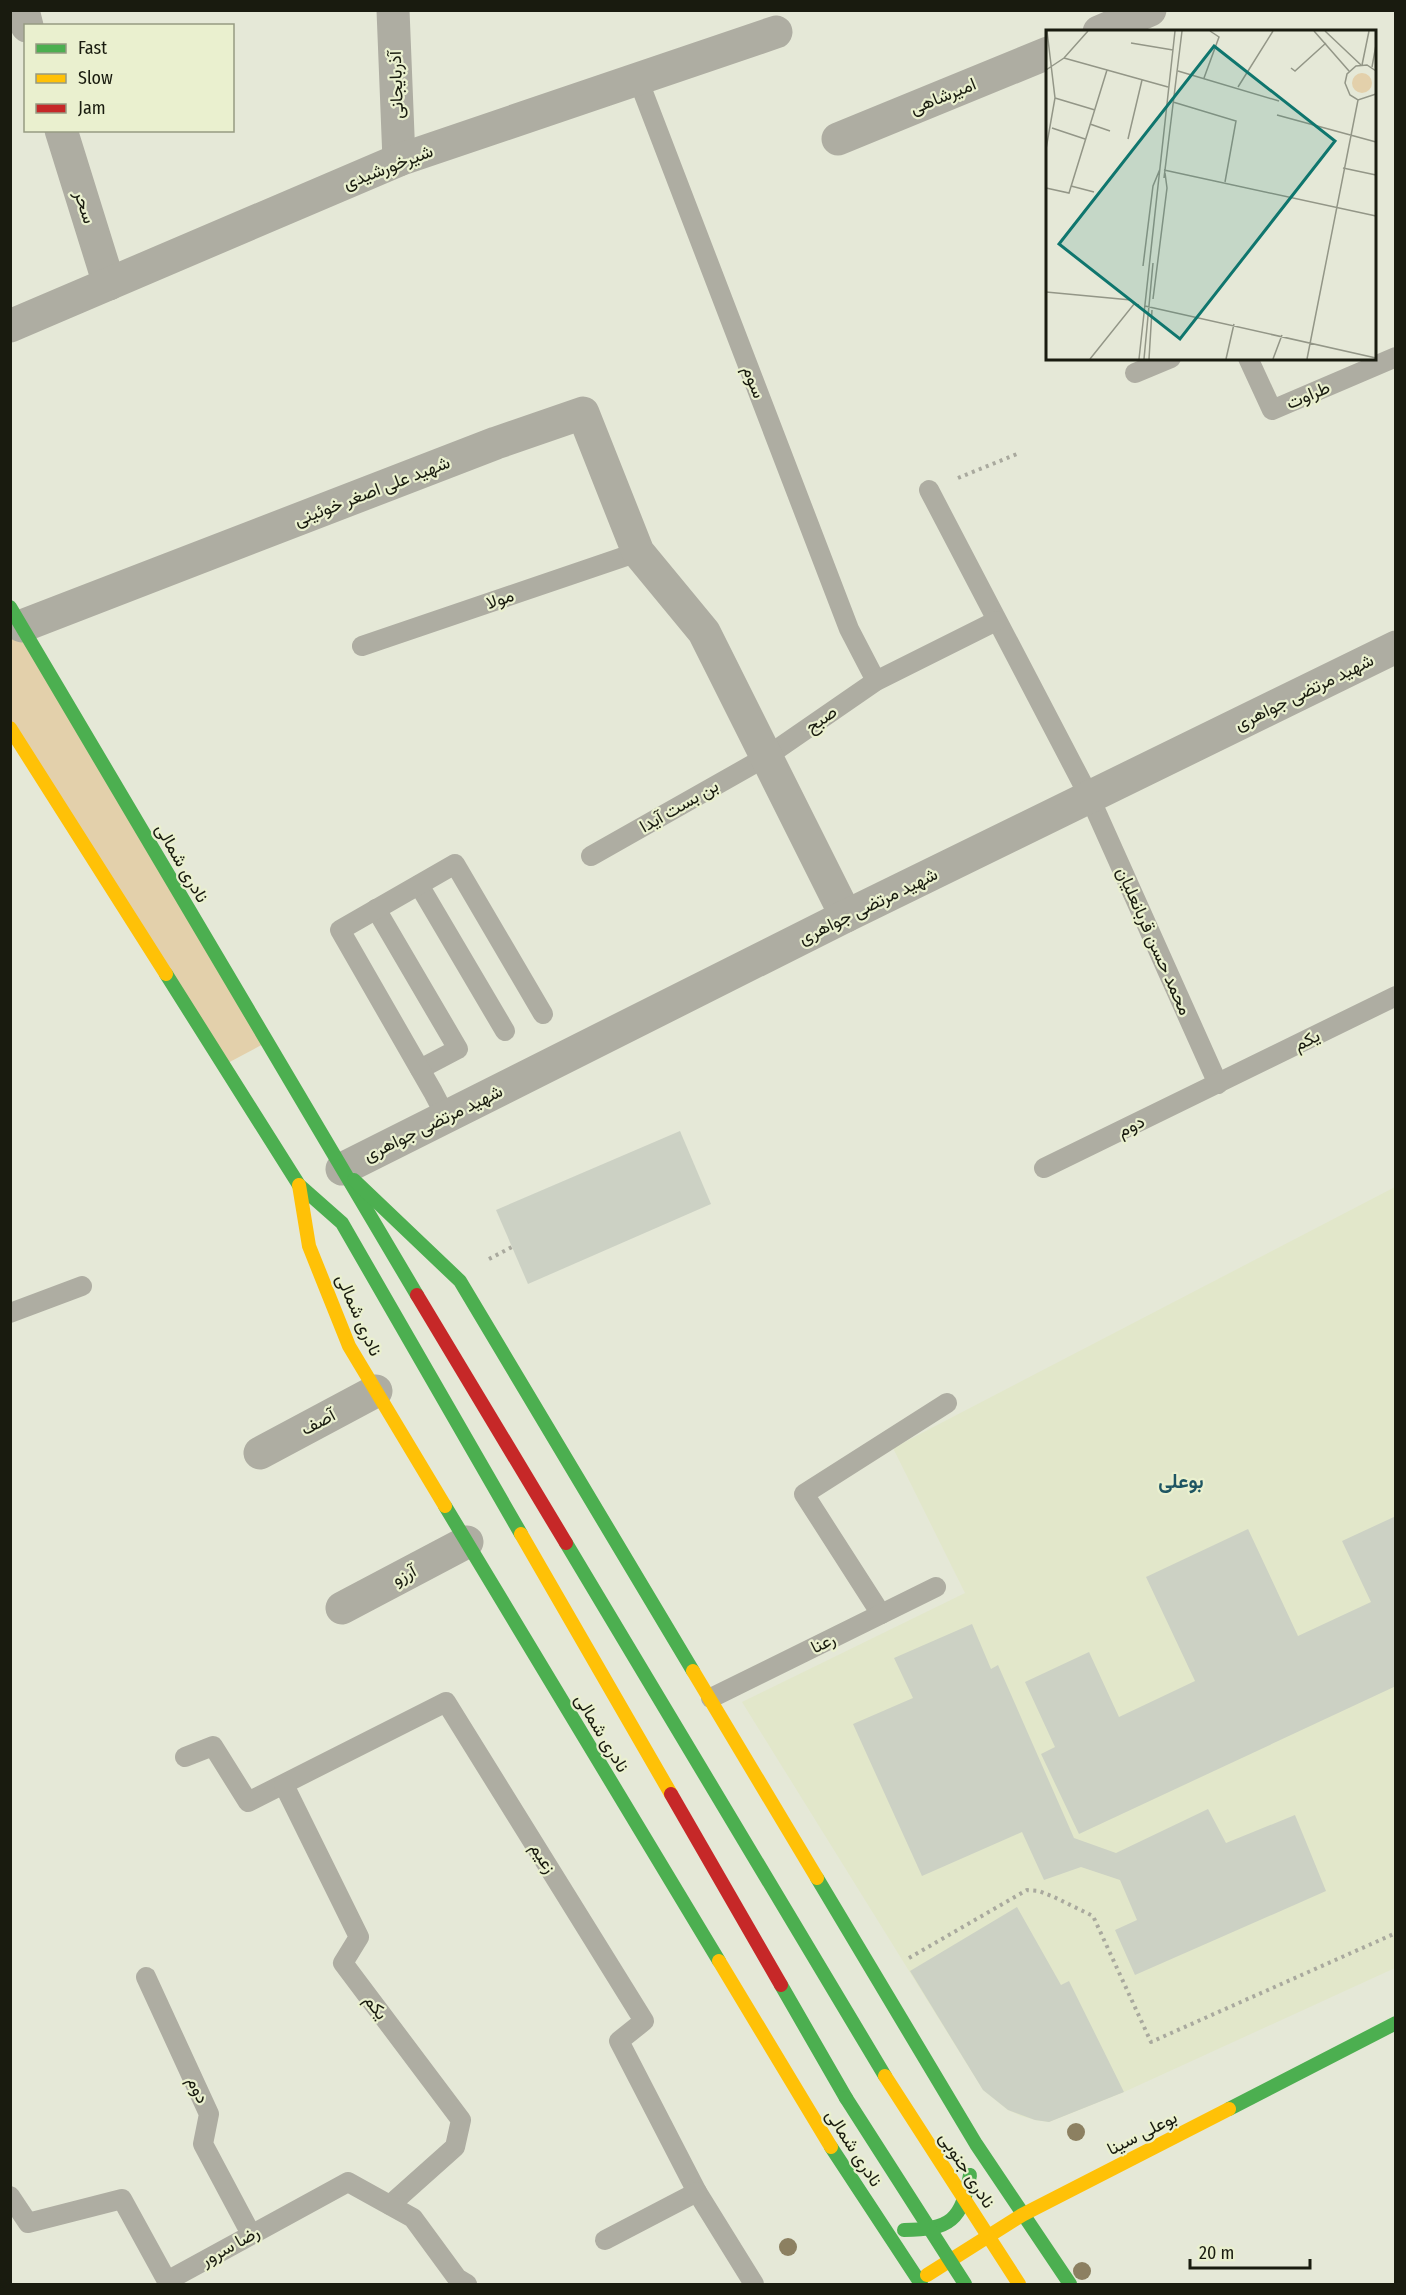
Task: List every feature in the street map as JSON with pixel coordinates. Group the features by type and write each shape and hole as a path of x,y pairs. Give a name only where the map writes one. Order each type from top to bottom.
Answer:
{"main road":[{"name":"نادری شمالی","path":"16,616 342,1169 885,2076"},
{"name":"نادری شمالی","path":"10,728 300,1185 342,1223 846,2098 966,2284"},
{"name":"نادری شمالی","path":"342,1169 460,1281 976,2144 1023,2215"},
{"name":"نادری شمالی","path":"300,1185 309,1246 349,1346 819,2129 916,2283"},
{"name":"بوعلی سینا","path":"916,2283 1023,2215 1395,2023"},
{"name":"نادری جنوبی","path":"885,2076 1019,2284"},
{"path":"884,2229 932,2229 946,2226 957,2218 967,2193 976,2144"},
{"path":"1023,2215 1069,2284"},
{"path":"992,2264 1010,2260 1020,2264"},
{"path":"966,2284 969,2277 976,2271"},
{"path":"1050,2276 1069,2284"}],"street":[{"name":"آذربایجانی","path":"393,10 399,160"},
{"path":"1104,30 1150,10"},
{"name":"شیرخورشیدی","path":"10,327 399,160 776,32"},
{"name":"امیرشاهی","path":"838,139 1046,53"},
{"name":"سحر","path":"62,132 109,284"},
{"name":"شهید علی اصغر خوئینی","path":"16,616 583,413 638,552"},
{"path":"638,552 704,632 846,916"},
{"name":"شهید مرتضی جواهری","path":"342,1169 846,916 1395,647"},
{"name":"آصف","path":"260,1452 376,1391"},
{"name":"آرزو","path":"342,1608 467,1542"}],"lane":[{"name":"سوم","path":"638,80 849,629 876,681"},
{"name":"طراوت","path":"1249,360 1272,410 1395,357"},
{"path":"1135,373 1166,360"},
{"name":"محمد حسن قربانعلیان","path":"929,490 1090,798 1218,1084"},
{"name":"مولا","path":"362,646 638,552"},
{"name":"صبح","path":"766,757 876,681 996,621"},
{"name":"بن بست آیدا","path":"591,856 766,757"},
{"path":"446,1117 340,930 455,864 543,1014"},
{"path":"419,885 506,1031"},
{"path":"376,909 458,1048 420,1069"},
{"name":"یکم","path":"1218,1084 1395,996"},
{"name":"دوم","path":"1044,1168 1218,1084"},
{"path":"10,1313 82,1286"},
{"path":"881,1614 804,1494 947,1403"},
{"name":"رعنا","path":"711,1698 936,1587"},
{"name":"زعیم","path":"185,1757 213,1746 248,1802 446,1702 644,2021 619,2041 697,2192 754,2284"},
{"name":"یکم","path":"284,1785 360,1937 343,1963 461,2120 455,2146 390,2205"},
{"name":"دوم","path":"146,1977 208,2114 203,2144 251,2234"},
{"name":"رضا سرور","path":"10,2196 28,2223 122,2199 167,2281 348,2182 413,2218 457,2278 467,2284"},
{"path":"604,2240 697,2192"}],"path":[{"path":"929,490 1017,454"},
{"path":"877,1977 1027,1890 1039,1891 1070,1903 1093,1916 1151,2042 1395,1933"}],"shaded area":[{"path":"10,607 267,1042 224,1065 11,728"},
{"path":"1395,1187 1395,1968 1124,2092 1049,2122 1021,2116 1008,2110 983,2090 742,1702 965,1593 893,1448"}],"building":[{"path":"680,1131 711,1204 528,1284 496,1210"},
{"path":"1396,1516 1396,1686 1079,1834 1041,1754 1055,1747 1025,1682 1089,1652 1119,1717 1195,1681 1146,1577 1248,1529 1298,1636 1371,1602 1342,1541"},
{"path":"972,1624 991,1669 998,1665 1074,1838 1116,1853 1208,1809 1226,1843 1295,1815 1326,1891 1135,1975 1115,1930 1137,1920 1120,1880 1081,1867 1044,1880 1022,1832 922,1876 853,1724 913,1698 894,1658"},
{"path":"1017,1907 1061,1985 1069,1981 1124,2092 1049,2122 1035,2120 1008,2110 983,2090 910,1971"}],"traffic: fast":[{"path":"10,607 417,1295"},
{"path":"166,974 299,1185 342,1223 521,1534"},
{"path":"354,1180 460,1281 693,1671"},
{"path":"445,1506 719,1961"},
{"path":"566,1543 885,2076"},
{"path":"817,1878 976,2144 1070,2284"},
{"path":"781,1985 846,2098"},
{"path":"1229,2109 1396,2023"},
{"path":"846,2098 965,2284"},
{"path":"831,2147 921,2284"},
{"path":"904,2230 933,2228 951,2219 963,2203 970,2175"}],"traffic: slow":[{"path":"10,728 166,974"},
{"path":"299,1185 309,1246 349,1346 445,1506"},
{"path":"521,1534 671,1794"},
{"path":"693,1671 817,1878"},
{"path":"719,1961 831,2147"},
{"path":"885,2076 1019,2284"},
{"path":"927,2275 1022,2215 1229,2109"}],"traffic: jam":[{"path":"417,1295 566,1543"},
{"path":"671,1794 781,1985"}],"district":[{"name":"بوعلی","path":"1181,1481"}]}
